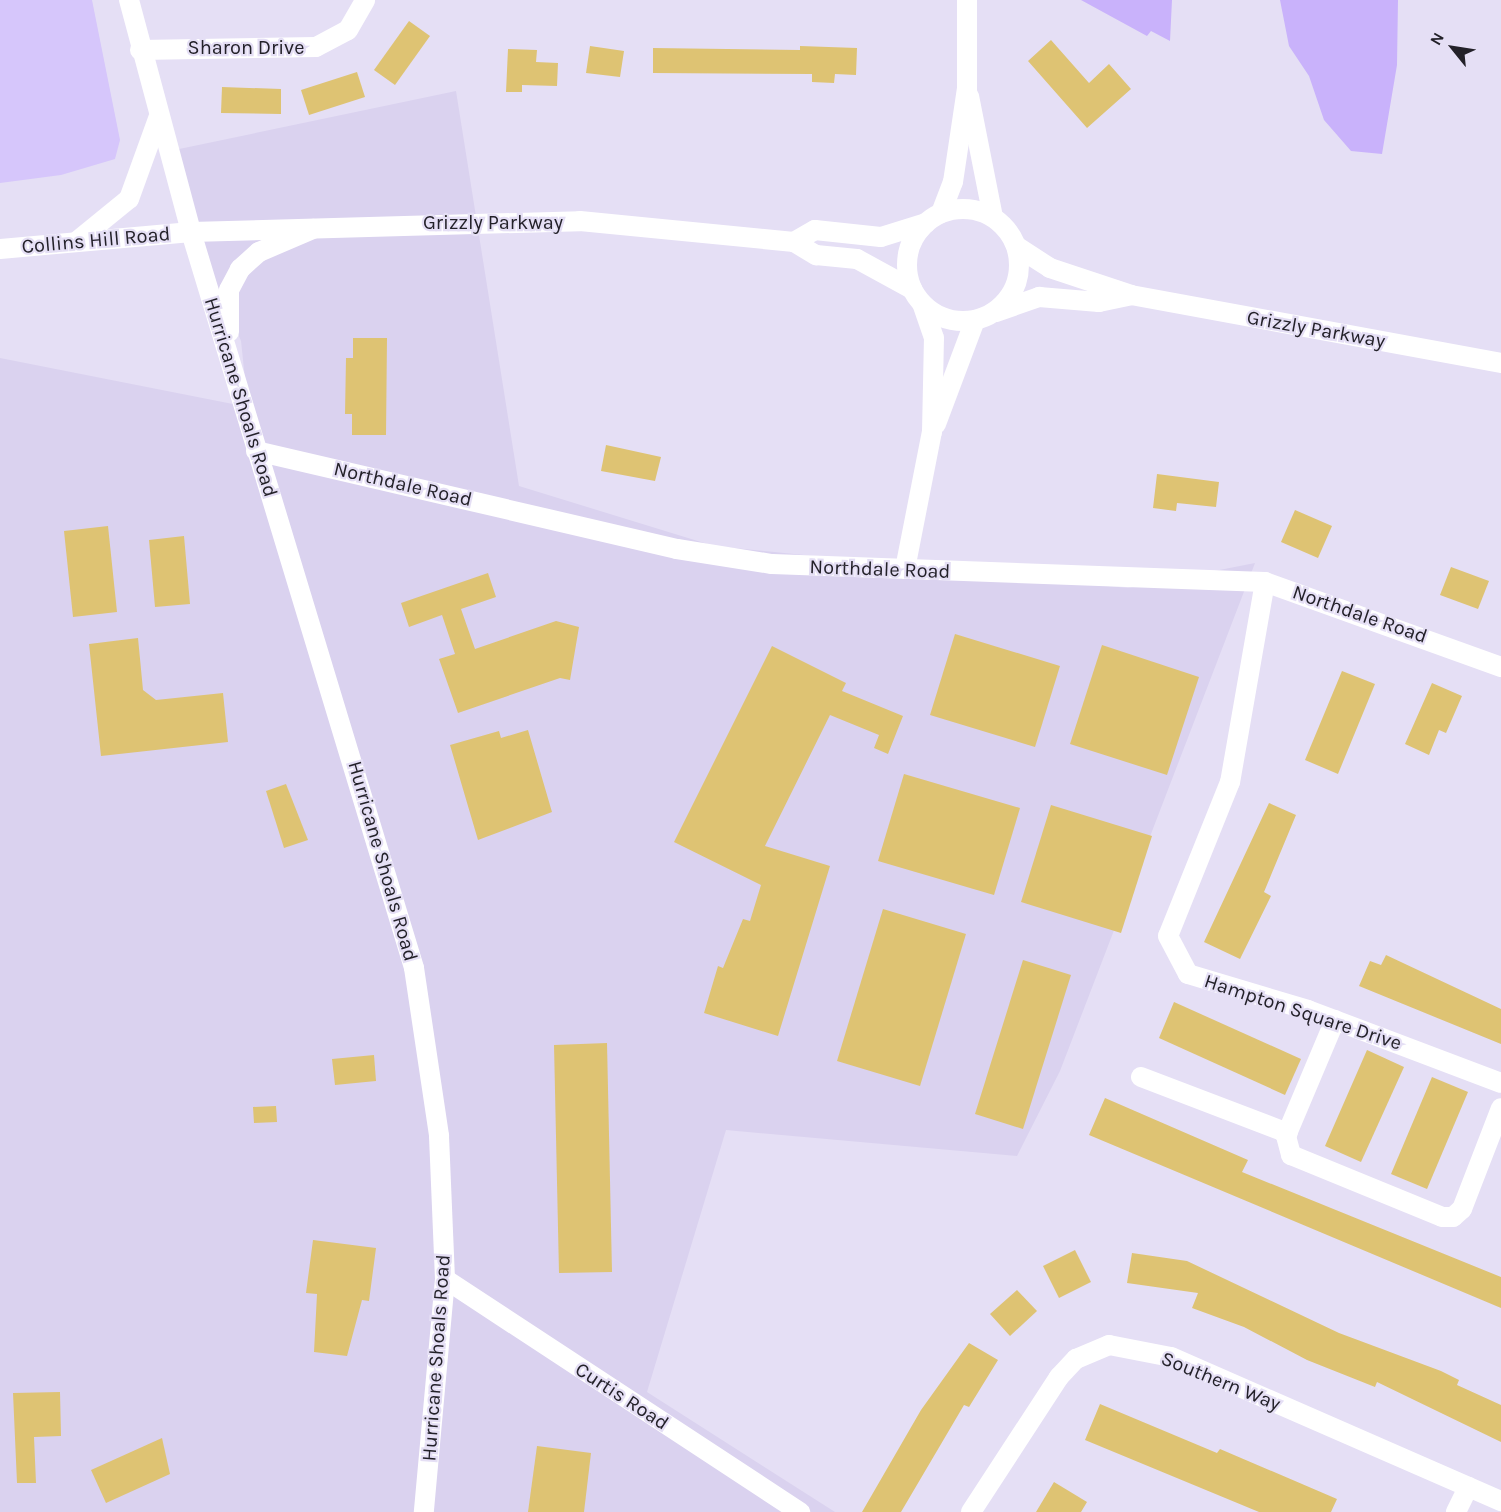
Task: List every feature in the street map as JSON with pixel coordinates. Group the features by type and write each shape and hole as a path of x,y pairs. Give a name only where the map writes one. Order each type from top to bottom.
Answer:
{"street":[{"name":"Hurricane Shoals Road","path":"129,0 140,50 191,232 414,968 440,1136 445,1279 424,1512"},
{"name":"Sharon Drive","path":"140,50 316,47 348,30 365,0"},
{"path":"905,569 932,432 934,338 917,297 908,254 933,218 953,182 967,88 968,0"},
{"path":"932,432 984,316 1016,283 1016,246 993,217 967,88"},
{"path":"76,242 129,199 159,116"},
{"path":"933,218 976,210 993,217"},
{"name":"Grizzly Parkway","path":"794,242 815,230 881,237 933,218"},
{"name":"Grizzly Parkway","path":"191,232 318,226 580,221 794,242 816,255 857,259 917,297"},
{"path":"226,350 229,291 240,269 259,252 318,226"},
{"name":"Collins Hill Road","path":"0,249 191,232"},
{"name":"Grizzly Parkway","path":"1016,246 1050,268 1131,295 1501,363"},
{"name":"Grizzly Parkway","path":"984,316 1039,297 1099,302 1131,295"},
{"path":"917,297 947,318 984,316"},
{"name":"Northdale Road","path":"256,451 677,549 817,568 1265,582 1501,667"},
{"name":"Hampton Square Drive","path":"1265,582 1230,782 1168,936 1188,974 1335,1020 1501,1083"},
{"path":"1335,1020 1288,1133 1285,1146 1291,1155 1442,1217 1453,1217 1462,1209 1501,1108"},
{"path":"1141,1077 1288,1133"},
{"name":"Curtis Road","path":"445,1279 800,1512"},
{"name":"Southern Way","path":"971,1512 1059,1377 1076,1359 1109,1345 1171,1357 1501,1501"},
{"path":"1456,1512 1468,1487"}],"shaded area":[{"path":"0,0 92,0 120,140 115,159 61,175 0,183"},
{"path":"1081,0 1172,0 1170,41 1151,31 1147,36"},
{"path":"1280,0 1398,0 1397,65 1382,154 1351,151 1324,120 1309,76 1289,46"},
{"path":"456,91 519,486 714,546 1128,588 1255,563 1060,1071 1017,1156 726,1130 647,1392 835,1512 0,1512 0,358 248,407 241,341 160,153"}],"building":[{"path":"409,21 430,36 395,85 374,70"},
{"path":"1051,40 1089,83 1109,64 1131,89 1087,128 1028,61"},
{"path":"590,46 624,51 620,77 586,73"},
{"path":"800,46 857,48 856,75 835,74 834,83 812,82 812,74 653,73 653,48 800,50"},
{"path":"508,49 537,50 536,62 558,63 557,86 522,85 522,92 506,92"},
{"path":"357,72 365,97 309,115 301,90"},
{"path":"222,87 281,89 281,114 221,113"},
{"path":"353,338 387,338 386,435 352,435 352,414 345,414 346,358 353,358"},
{"path":"606,445 661,457 655,481 601,471"},
{"path":"1157,474 1219,482 1216,507 1177,503 1176,511 1153,508"},
{"path":"1295,510 1332,526 1318,558 1281,542"},
{"path":"108,526 117,612 73,617 64,531"},
{"path":"184,536 190,604 155,607 149,540"},
{"path":"1451,567 1489,581 1478,609 1440,595"},
{"path":"488,573 496,597 461,609 475,649 556,621 579,627 570,680 560,678 458,713 439,659 455,654 442,615 409,627 401,603"},
{"path":"955,634 1060,666 1035,747 930,715"},
{"path":"138,638 143,690 156,700 223,693 228,742 101,756 89,644"},
{"path":"1102,645 1199,677 1167,775 1070,744"},
{"path":"772,646 846,683 842,691 903,716 888,754 874,748 879,735 830,715 765,846 830,866 778,1036 704,1013 718,966 723,968 743,919 750,921 761,885 674,842"},
{"path":"1342,671 1375,684 1338,774 1305,760"},
{"path":"1432,683 1462,696 1446,733 1439,730 1429,755 1405,744"},
{"path":"528,730 552,812 478,840 450,745 499,731 501,738"},
{"path":"904,774 1020,808 994,895 878,861"},
{"path":"286,784 308,840 284,848 266,791"},
{"path":"1269,803 1296,815 1264,892 1271,896 1240,959 1204,942"},
{"path":"1051,805 1152,836 1121,933 1021,902"},
{"path":"883,909 966,934 920,1086 837,1061"},
{"path":"1386,955 1501,1009 1501,1044 1359,986 1370,961 1381,965"},
{"path":"1023,960 1071,975 1023,1129 975,1114"},
{"path":"1174,1002 1301,1059 1285,1095 1159,1038"},
{"path":"607,1043 612,1272 559,1273 554,1045"},
{"path":"1367,1050 1404,1067 1361,1162 1325,1146"},
{"path":"374,1055 376,1081 335,1085 332,1059"},
{"path":"1432,1077 1468,1092 1427,1189 1391,1174"},
{"path":"1105,1098 1248,1160 1242,1172 1501,1277 1501,1308 1089,1135"},
{"path":"276,1106 277,1122 254,1123 253,1107"},
{"path":"313,1240 376,1248 369,1301 362,1300 347,1356 314,1352 317,1294 306,1293"},
{"path":"1075,1250 1091,1282 1059,1298 1043,1266"},
{"path":"1132,1253 1187,1261 1339,1333 1441,1371 1459,1380 1457,1385 1501,1405 1501,1442 1377,1382 1375,1387 1307,1360 1244,1327 1192,1308 1198,1293 1127,1283"},
{"path":"1017,1290 1037,1311 1010,1336 990,1314"},
{"path":"969,1343 998,1360 969,1407 964,1405 901,1512 862,1512 921,1410"},
{"path":"60,1392 61,1436 34,1437 36,1483 17,1483 13,1393"},
{"path":"1100,1404 1217,1453 1220,1449 1337,1499 1331,1512 1259,1512 1085,1440"},
{"path":"162,1438 170,1474 106,1503 91,1470"},
{"path":"537,1446 591,1453 584,1512 528,1512"},
{"path":"1054,1482 1087,1502 1081,1512 1036,1512"}]}
